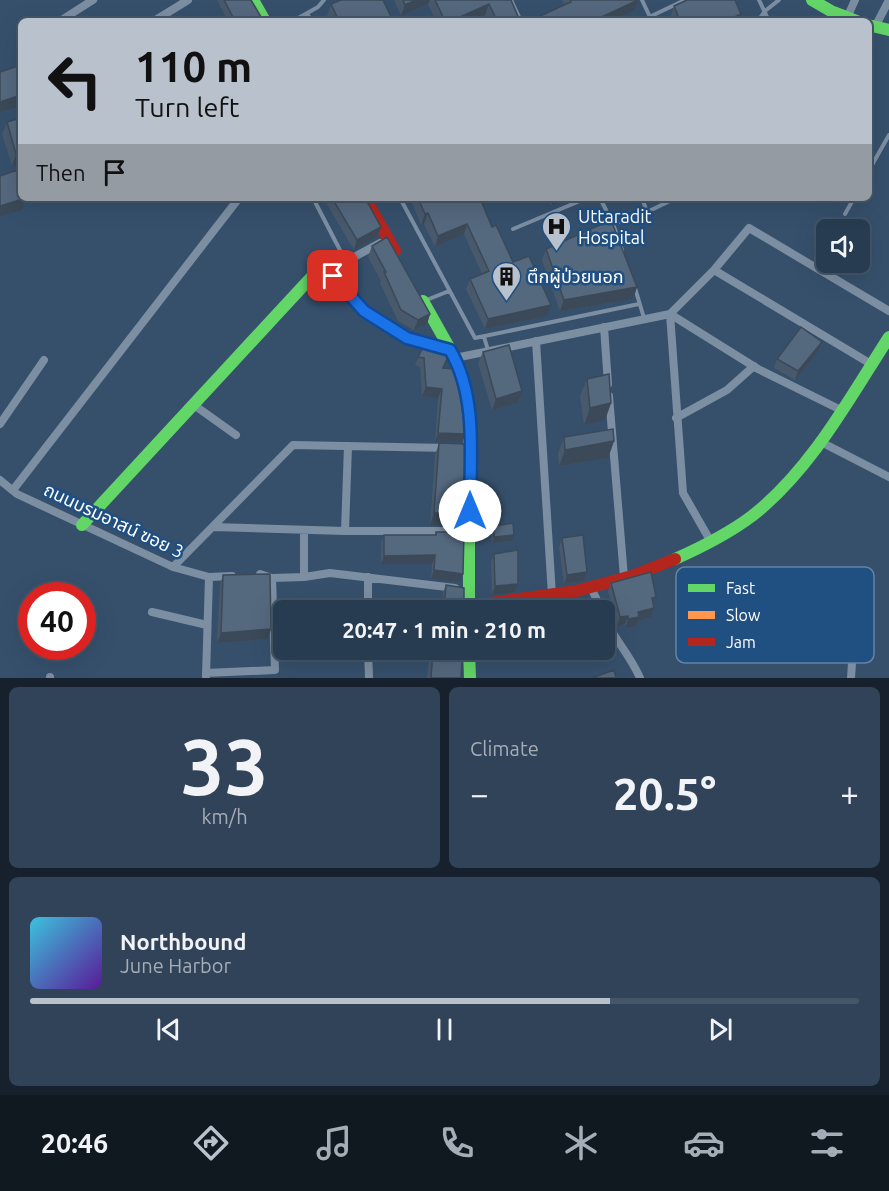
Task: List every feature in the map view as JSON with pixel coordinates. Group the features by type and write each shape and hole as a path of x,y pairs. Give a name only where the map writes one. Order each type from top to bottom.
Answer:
{"street":[{"path":"65,18 93,0"},
{"path":"159,18 188,0"},
{"path":"253,0 263,18"},
{"path":"812,0 849,18"},
{"path":"852,18 855,0"},
{"path":"889,0 872,26 889,30"},
{"path":"13,490 237,201"},
{"path":"367,201 400,260"},
{"path":"82,525 316,271 333,274 364,311 407,338 453,354 489,351 670,314 714,270 749,228 889,311"},
{"path":"333,274 356,256 387,238"},
{"path":"714,270 870,364"},
{"path":"420,296 453,354 469,408 469,600"},
{"path":"670,314 754,366 841,410"},
{"path":"670,314 683,493 711,542"},
{"path":"604,327 624,577"},
{"path":"536,341 552,595"},
{"path":"520,600 591,588 670,561 711,542 753,515 792,475 819,441 888,341"},
{"path":"0,424 44,360"},
{"path":"676,418 727,390 754,366"},
{"path":"194,405 236,435"},
{"path":"819,441 889,477"},
{"path":"173,567 293,445 470,449"},
{"path":"345,531 348,446"},
{"name":"ถนนบรมอาสน์ ฃอย 3","path":"0,480 17,494 173,567 209,578 241,576"},
{"path":"213,527 345,531 470,531"},
{"path":"304,530 304,577"},
{"path":"252,575 262,574 272,578 330,573 469,590"},
{"path":"368,577 368,600"},
{"path":"209,578 206,675 274,670 272,578"},
{"path":"591,588 597,600"},
{"path":"152,612 207,626"},
{"path":"615,637 633,661 640,678"},
{"path":"368,660 369,678"},
{"path":"470,660 470,678"},
{"path":"851,678 852,663"}],"lane":[{"path":"298,18 318,7 324,0"},
{"path":"511,0 520,18"},
{"path":"642,0 650,17 685,0"},
{"path":"759,0 768,18"},
{"path":"760,18 779,0"},
{"path":"307,13 310,18"},
{"path":"872,165 889,135"},
{"path":"315,201 342,254 333,274"},
{"path":"402,201 475,338 639,304"},
{"path":"513,229 580,201"},
{"path":"602,201 623,252"},
{"path":"643,201 647,212"},
{"path":"613,224 670,201"},
{"path":"845,214 852,201"},
{"path":"633,281 644,319"},
{"path":"420,296 449,291"},
{"path":"484,337 489,351"}],"building":[{"path":"224,0 251,0 262,18 233,18"},
{"path":"341,0 383,0 392,18 338,18 331,4"},
{"path":"403,0 416,0 405,5"},
{"path":"435,0 511,0 519,18 496,18 489,4 458,18 444,18"},
{"path":"570,0 638,0 599,18 538,17 571,2"},
{"path":"687,0 735,0 741,14 732,18 679,18 674,6"},
{"path":"18,66 18,96 0,102 0,72"},
{"path":"18,119 18,154 16,154 7,122"},
{"path":"17,170 18,200 0,206 0,176"},
{"path":"334,201 367,201 381,227 357,240"},
{"path":"419,201 481,201 492,227 496,225 513,262 529,256 551,305 488,319 470,279 489,271 467,224 438,236 428,213 425,214"},
{"path":"611,220 637,287 564,300 546,249"},
{"path":"387,237 430,314 418,320 401,310 384,272 386,272 372,246"},
{"path":"801,327 822,342 798,371 777,359"},
{"path":"426,341 448,347 450,352 443,368 456,369 465,434 438,433 442,389 426,387 424,358 418,357"},
{"path":"509,345 522,391 496,399 483,352"},
{"path":"609,374 611,403 590,408 587,379"},
{"path":"613,429 614,441 565,450 564,437"},
{"path":"439,443 466,444 465,513 434,513"},
{"path":"513,523 514,535 494,537 494,526"},
{"path":"436,532 464,532 463,574 434,570 435,555 384,556 384,535 436,535"},
{"path":"583,535 587,572 567,575 562,538"},
{"path":"518,550 518,584 495,586 494,554"},
{"path":"651,572 656,597 652,598 654,608 638,612 639,617 628,619 628,616 620,617 611,583"},
{"path":"270,574 271,629 221,633 223,575"},
{"path":"446,585 464,588 464,600 444,600"},
{"path":"432,660 462,660 461,678 431,678"},
{"path":"614,670 616,678 592,678"}],"traffic: fast":[{"path":"253,0 263,18"},
{"path":"812,0 849,18"},
{"path":"872,26 889,30"},
{"path":"82,525 317,271 333,274 364,311 380,320"},
{"path":"423,301 455,358 469,408 469,600"},
{"path":"675,559 734,529 773,498 793,477 828,432 889,337"},
{"path":"469,660 470,678"}],"traffic: slow":[{"path":"380,320 407,337 450,349"}],"traffic: jam":[{"path":"367,201 395,251"},
{"path":"512,600 576,591 632,576 675,559"}],"place":[{"name":"Uttaradit Hospital","path":"557,252"},
{"name":"ตึกผู้ป่วยนอก","path":"506,302"}],"route":[{"path":"333,276 364,311 407,338 450,350 455,358 469,408 470,511"}]}
